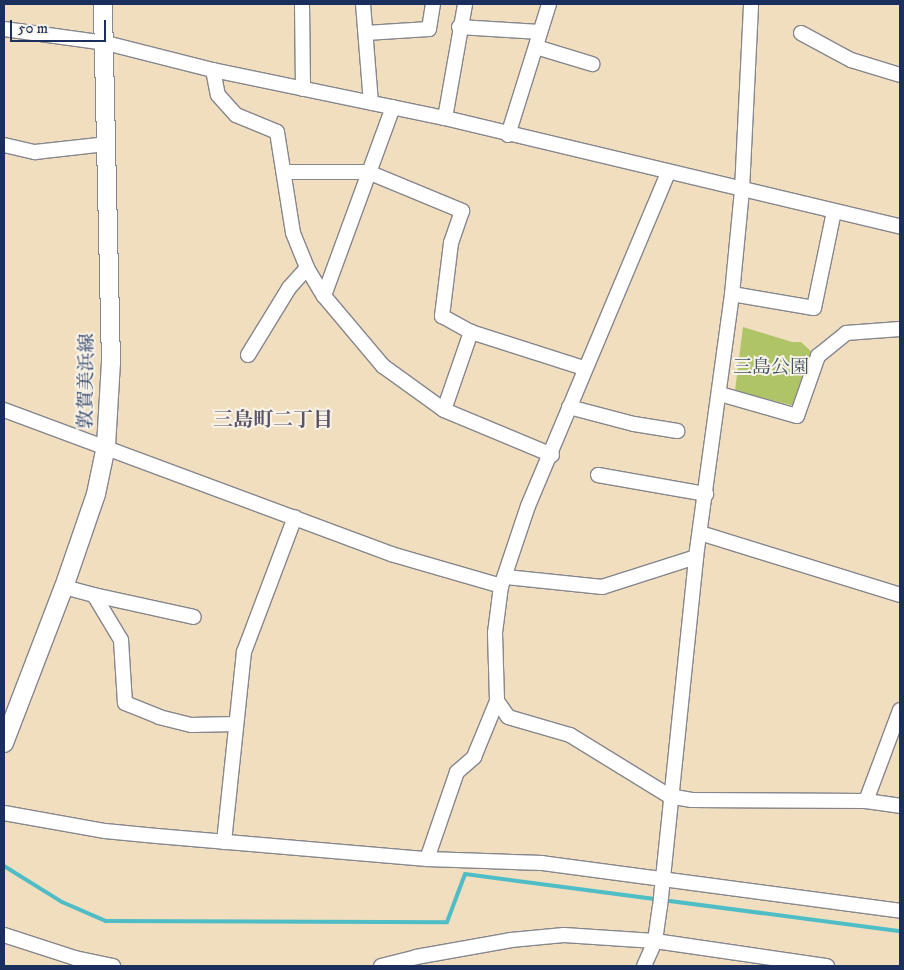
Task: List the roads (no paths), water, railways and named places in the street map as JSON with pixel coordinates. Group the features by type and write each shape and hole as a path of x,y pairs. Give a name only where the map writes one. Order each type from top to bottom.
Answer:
{"main road":[{"name":"敦賀美浜線","path":"4,742 64,587 96,494 106,446 111,363 106,144 106,43 103,4"}],"street":[{"path":"302,4 303,89"},
{"path":"363,4 372,103"},
{"path":"366,33 429,29 433,4"},
{"path":"445,118 464,4"},
{"path":"508,135 549,4"},
{"path":"644,966 655,941 660,907 669,796 696,557 720,394 732,294 742,190 752,4"},
{"path":"460,27 540,32"},
{"path":"4,30 106,43 213,70 445,118 668,174 900,226"},
{"path":"801,33 851,60 900,74"},
{"path":"536,47 592,64"},
{"path":"213,70 218,95 236,115 277,132 293,233 307,268 324,296 383,366 444,410 552,455"},
{"path":"324,296 393,107"},
{"path":"4,145 35,152 106,144"},
{"path":"284,172 368,172 462,211 451,242 442,316 471,332 584,368"},
{"path":"427,859 457,772 474,757 497,701 496,633 504,582 528,506 552,455 584,368 668,174"},
{"path":"732,294 814,308 834,211"},
{"path":"248,355 289,288 307,268"},
{"path":"720,394 797,416 818,356 846,333 900,330"},
{"path":"444,410 471,332"},
{"path":"569,407 634,424 677,431"},
{"path":"4,410 106,446 391,554 504,582 602,587 696,557"},
{"path":"598,475 706,494"},
{"path":"224,842 244,652 295,517"},
{"path":"700,533 900,595"},
{"path":"64,587 194,617"},
{"path":"94,595 121,640 125,703 159,717 191,725 235,724"},
{"path":"497,701 508,717 570,735 669,796 692,800 866,801 900,806"},
{"path":"866,801 900,710"},
{"path":"4,813 105,831 427,859 542,863 661,884 900,911"},
{"path":"4,935 73,962 113,966"},
{"path":"381,966 416,957 564,935 655,941 827,966"}],"waterway":[{"path":"4,866 62,902 106,921 447,922 465,874 900,931"}],"district":[{"name":"三島町二丁目","path":"273,420"}],"park label":[{"name":"三島公園","path":"771,368"}]}
